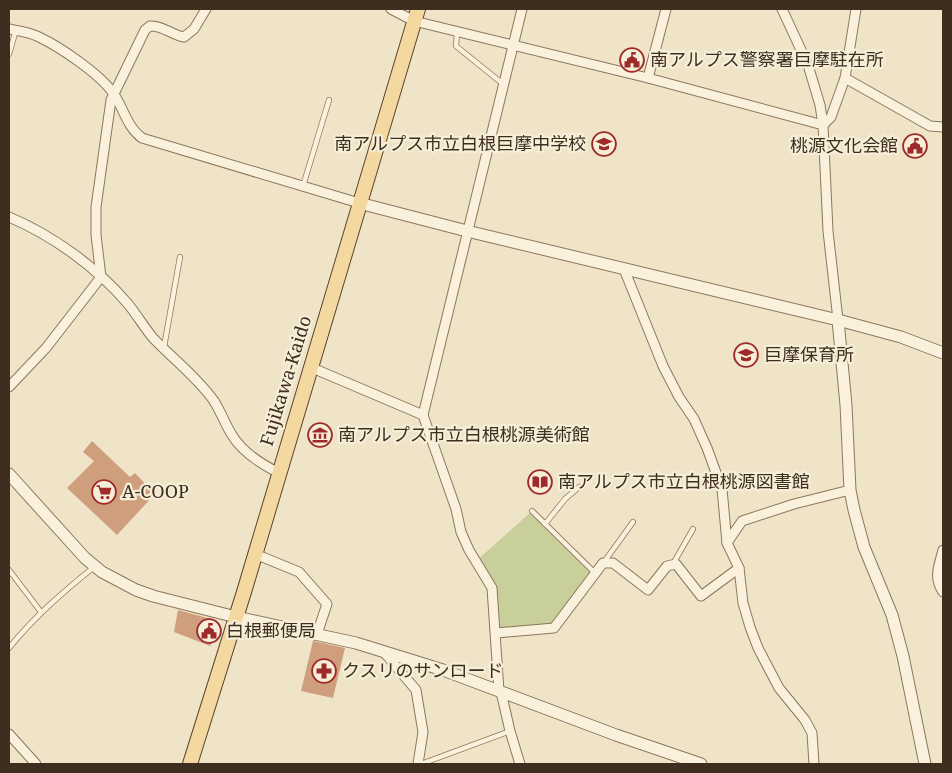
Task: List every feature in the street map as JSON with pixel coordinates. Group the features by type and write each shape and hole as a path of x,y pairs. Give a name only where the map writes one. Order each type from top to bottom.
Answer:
{"main road":[{"name":"Fujikawa-Kaido","path":"190,764 236,617 416,15"}],"street":[{"path":"9,387 46,348 101,277 96,235 96,206 111,100 145,30 155,25 184,37 194,29 206,9"},
{"path":"391,9 416,15 457,32 648,78 823,126"},
{"path":"520,764 500,692 492,588 469,550 461,532 456,509 423,415 522,9"},
{"path":"648,78 666,9"},
{"path":"782,9 808,65 820,105 823,126 828,231 846,405 850,490 858,529 892,615 904,656 925,764"},
{"path":"823,126 831,118 845,78 856,9"},
{"path":"12,30 39,37 101,79 113,93 129,125 142,138 359,203 467,231 838,320 901,337 943,353"},
{"path":"845,78 930,126 943,127"},
{"path":"9,217 46,236 76,256 101,277 128,304 153,338 182,365 214,402 233,436 243,448 262,464 279,473"},
{"path":"624,269 663,366 678,397 694,418 707,448 722,489 728,543 739,568 744,603 758,648 779,688 805,720 812,733 814,764"},
{"path":"310,367 423,415"},
{"path":"9,474 67,540 95,566 123,584 154,596 236,617 356,642 443,670 625,738 701,764"},
{"path":"728,543 742,521 794,504 850,490"},
{"path":"943,550 937,576 937,583 943,592"},
{"path":"255,554 299,572 327,604 317,634"},
{"path":"496,633 554,628 603,563 613,563 648,590 667,566 676,564 701,596 739,568"},
{"path":"383,651 416,690 424,732 420,764"},
{"path":"9,734 36,764"}],"lane":[{"path":"9,54 12,30"},
{"path":"457,32 456,46 503,84"},
{"path":"303,186 330,100"},
{"path":"164,347 180,257"},
{"path":"545,524 565,499 578,487"},
{"path":"532,511 595,573"},
{"path":"603,563 633,522"},
{"path":"672,565 693,529"},
{"path":"9,648 55,598 95,566"},
{"path":"9,570 41,612"},
{"path":"420,764 510,731"}],"green space":[{"path":"532,511 595,573 554,628 496,633 492,588 476,561"}],"building":[{"path":"92,441 130,477 135,473 155,494 117,535 67,488 94,461 83,452"},
{"path":"178,610 215,620 218,631 210,646 174,632"},
{"path":"313,641 345,648 333,698 301,691"}],"place":[{"name":"南アルプス警察署巨摩駐在所","path":"632,60"},
{"name":"南アルプス市立白根巨摩中学校","path":"604,144"},
{"name":"桃源文化会館","path":"915,146"},
{"name":"巨摩保育所","path":"746,355"},
{"name":"南アルプス市立白根桃源美術館","path":"320,435"},
{"name":"南アルプス市立白根桃源図書館","path":"540,482"},
{"name":"A-COOP","path":"104,492"},
{"name":"白根郵便局","path":"209,631"},
{"name":"クスリのサンロード","path":"324,671"}]}
